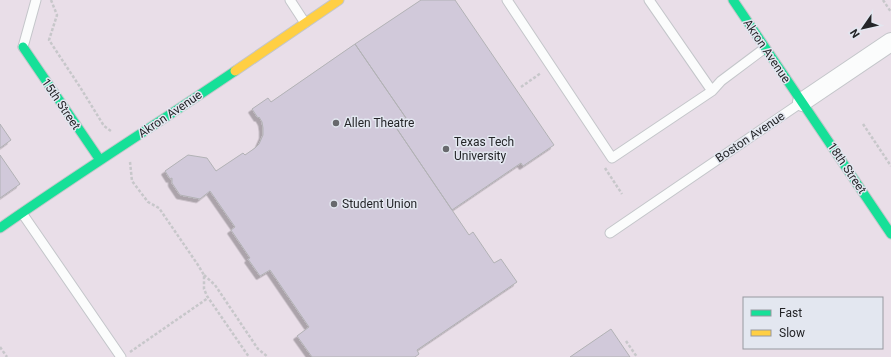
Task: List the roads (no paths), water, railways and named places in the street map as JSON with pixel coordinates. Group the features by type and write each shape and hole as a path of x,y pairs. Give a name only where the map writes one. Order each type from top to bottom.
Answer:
{"street":[{"name":"Akron Avenue","path":"0,228 339,0"},
{"name":"Akron Avenue","path":"733,0 802,102"},
{"name":"Boston Avenue","path":"802,102 891,42"},
{"name":"15th Street","path":"23,47 100,160"},
{"name":"18th Street","path":"802,102 891,234"}],"lane":[{"path":"23,47 36,0"},
{"path":"290,0 305,23"},
{"path":"507,0 612,158 712,91 721,81 766,48"},
{"path":"649,0 712,91"},
{"name":"Boston Avenue","path":"610,233 802,102"},
{"path":"22,213 125,355"}],"place":[{"name":"Allen Theatre","path":"336,123"},
{"name":"Texas Tech University","path":"446,149"},
{"name":"Student Union","path":"334,204"}]}
